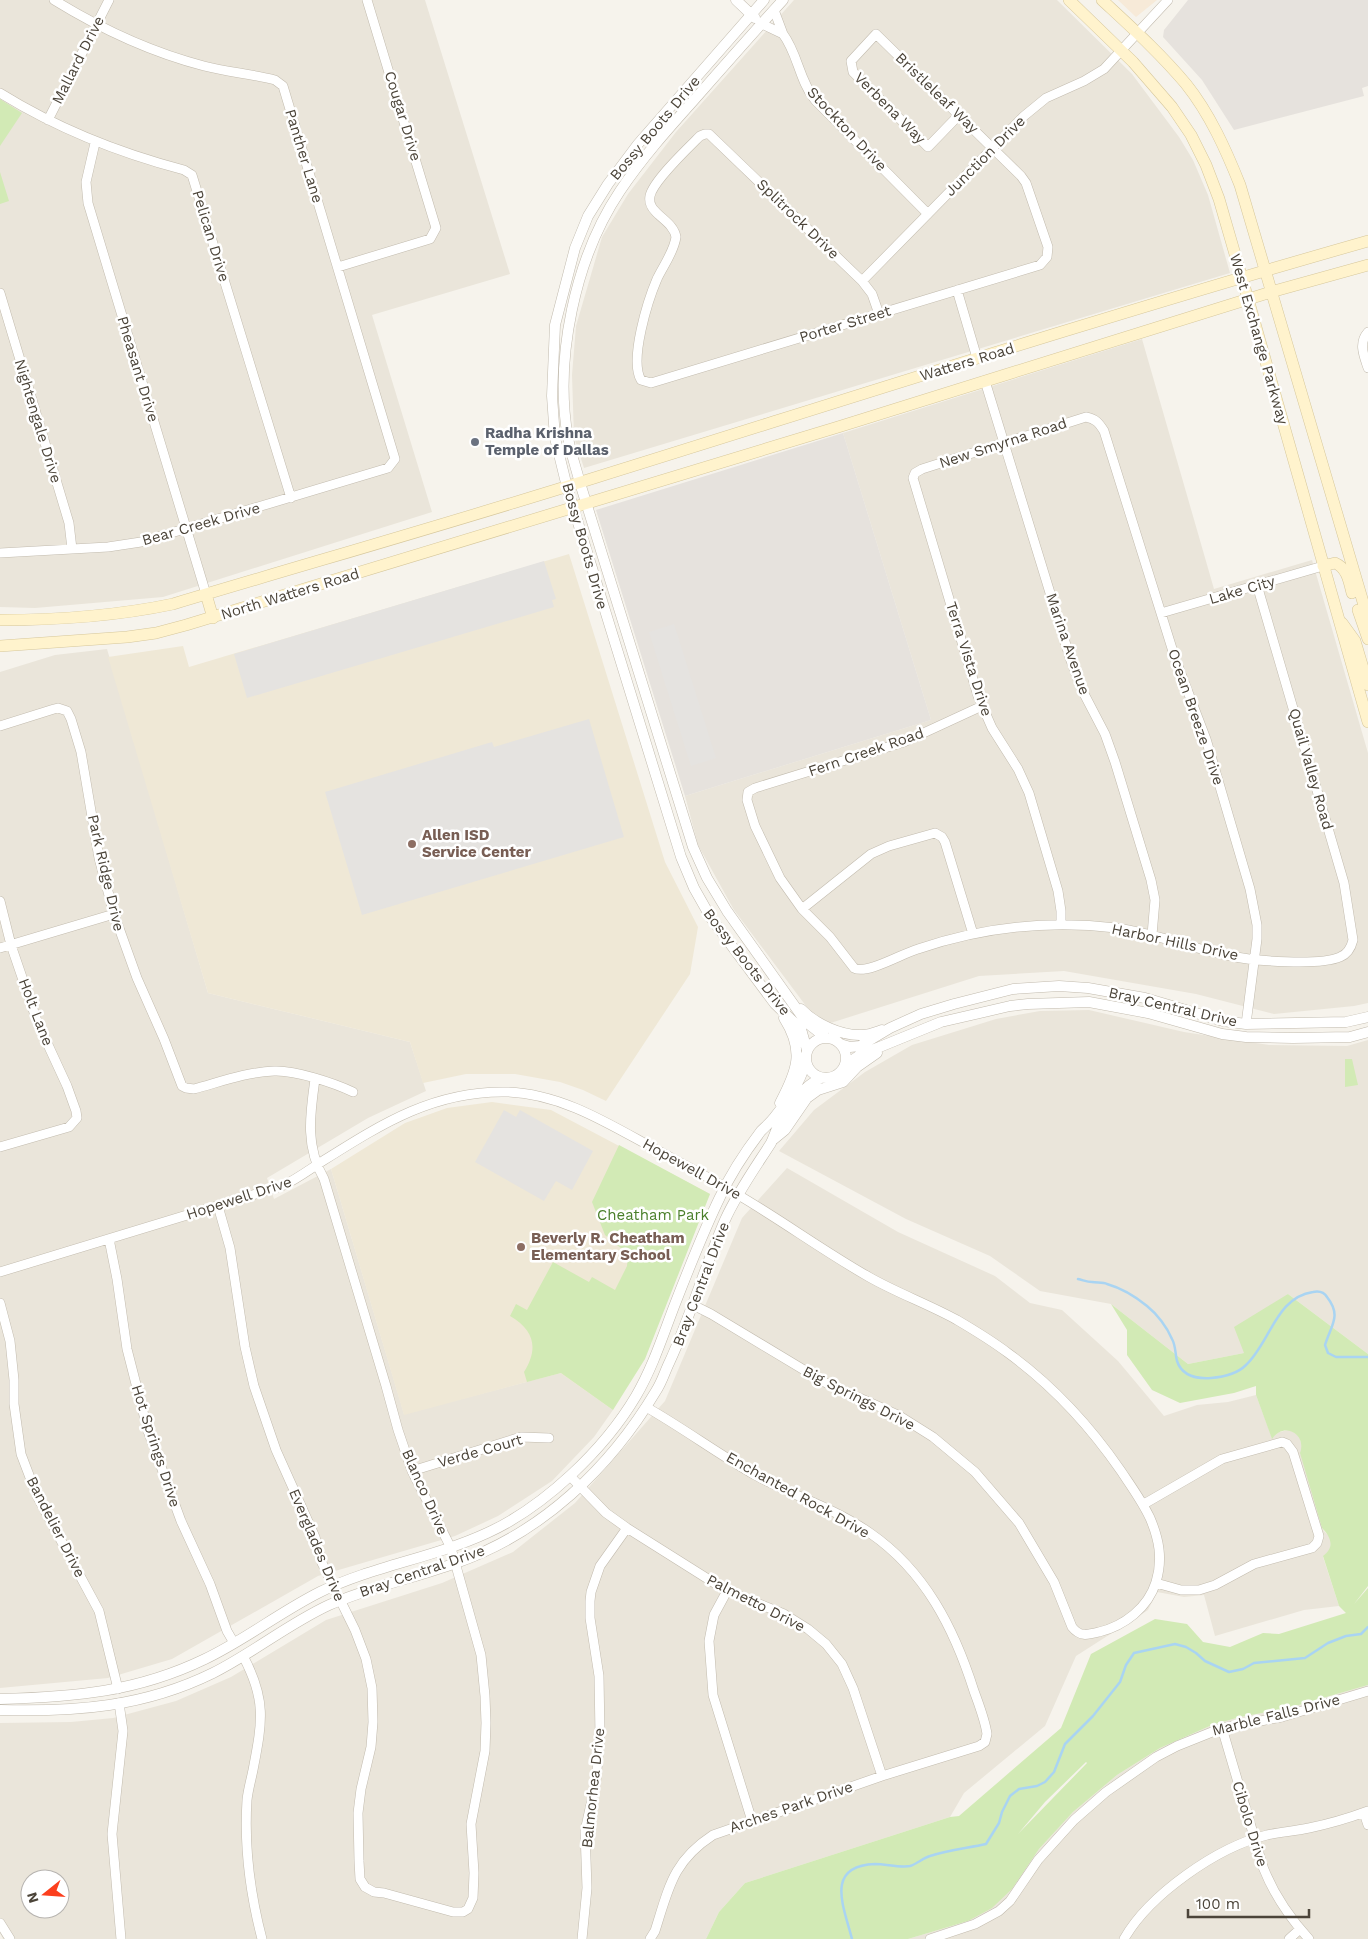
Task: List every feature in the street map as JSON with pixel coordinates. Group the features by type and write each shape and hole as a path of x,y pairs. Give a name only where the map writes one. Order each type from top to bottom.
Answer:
{"main road":[{"name":"West Exchange Parkway","path":"1069,0 1121,50 1172,107 1206,165 1219,199 1242,277 1368,722"},
{"name":"West Exchange Parkway","path":"1102,0 1137,33 1186,85 1218,134 1240,185 1368,619"},
{"name":"Watters Road","path":"567,487 977,358 1265,270 1368,241"},
{"name":"Watters Road","path":"573,507 1248,299 1368,265"},
{"name":"North Watters Road","path":"0,620 32,620 137,612 173,604 567,487"},
{"name":"North Watters Road","path":"0,646 127,638 156,633 213,618 573,507"},
{"path":"1323,566 1334,563 1341,566 1345,571 1368,639"},
{"path":"206,594 213,618"},
{"path":"1337,615 1355,641 1368,685"}],"street":[{"name":"Panther Lane","path":"54,0 130,42 202,66 270,79 279,82 285,90 395,454 394,462"},
{"name":"Mallard Drive","path":"48,120 109,0"},
{"name":"Cougar Drive","path":"338,266 430,239 435,232 436,223 367,0"},
{"path":"736,0 762,24 783,34"},
{"name":"Bossy Boots Drive","path":"764,0 638,144 608,184 588,216 576,248 555,325 552,370 553,415 555,438 567,487 680,857 694,888 711,918 775,1004 801,1029 807,1050"},
{"name":"Stockton Drive","path":"764,0 774,10 783,34 792,48 807,90 928,214"},
{"name":"Bossy Boots Drive","path":"783,0 654,146 619,192 598,231 582,271 570,319 564,360 565,405 568,438 586,503 693,847 717,896 806,1022 825,1038"},
{"name":"Junction Drive","path":"862,281 1034,107 1046,98 1096,75 1168,0"},
{"name":"Bristleleaf Way","path":"876,34 960,115 1026,183 1048,247 1048,257"},
{"name":"Verbena Way","path":"876,34 853,58 851,68 928,147 960,115"},
{"name":"Pelican Drive","path":"0,93 48,120 95,143 184,170 194,179 291,498"},
{"name":"Splitrock Drive","path":"641,380 637,370 641,331 652,294 676,242 676,234 672,227 654,210 650,201 652,190 663,175 700,136 705,134 712,136 862,281 872,294 879,314"},
{"name":"Pheasant Drive","path":"95,143 86,182 88,203 206,594"},
{"path":"608,184 619,192"},
{"name":"Porter Street","path":"641,380 651,383 1040,265 1048,257"},
{"path":"957,290 977,358"},
{"name":"Nightengale Drive","path":"0,293 69,523 72,549"},
{"path":"1366,335 1362,346 1368,368"},
{"name":"Marina Avenue","path":"985,381 1070,658 1081,688 1112,752 1134,821 1151,880 1154,900 1152,935"},
{"name":"New Smyrna Road","path":"915,473 922,469 1078,419 1086,417 1093,419"},
{"name":"Ocean Breeze Drive","path":"1093,419 1100,424 1104,431 1160,613 1183,681 1206,739 1250,889 1257,925 1246,1024"},
{"name":"Bear Creek Drive","path":"0,553 126,545 186,530 388,468 394,462"},
{"name":"Terra Vista Drive","path":"915,473 913,482 982,706 996,736 1018,769 1029,793 1058,891 1061,924"},
{"name":"Lake City","path":"1160,613 1323,566"},
{"name":"Quail Valley Road","path":"1257,585 1344,883 1353,940 1347,954"},
{"name":"Fern Creek Road","path":"802,909 780,878 758,836 747,800 748,792 755,788 913,738 982,706"},
{"name":"Park Ridge Drive","path":"0,726 54,709 64,710 71,719 81,752 100,858 114,914 136,978 167,1045 180,1082 184,1087 194,1089 252,1073 276,1071 315,1079"},
{"path":"802,909 871,854 889,846 930,834 939,835 945,842 973,934"},
{"name":"Holt Lane","path":"0,901 37,1020 67,1086 77,1114 75,1121 69,1127 0,1148"},
{"name":"Harbor Hills Drive","path":"802,909 830,937 851,965 858,970 868,969 919,948 973,934 1015,927 1061,924 1103,927 1152,935 1219,954 1254,959 1278,961 1322,960 1340,958 1347,954"},
{"path":"0,948 114,914"},
{"name":"Bray Central Drive","path":"840,1044 850,1047 860,1046 890,1028 921,1014 954,1004 1013,989 1059,986 1088,988 1145,998 1223,1021 1246,1024 1346,1022 1368,1016"},
{"path":"788,994 807,1014 832,1028 860,1035 890,1028"},
{"name":"Bray Central Drive","path":"845,1065 860,1055 922,1029 962,1016 1019,1005 1089,1002 1148,1013 1222,1034 1246,1037 1350,1037 1368,1032"},
{"path":"763,1129 786,1091 794,1072 797,1057 794,1036 775,1004"},
{"path":"825,1038 833,1039 840,1044 846,1055 845,1065 837,1075 831,1078 821,1078 810,1071 806,1063 807,1050 814,1041 825,1038"},
{"path":"772,1140 785,1130 807,1098 818,1090 843,1082 860,1065 890,1044"},
{"name":"Bray Central Drive","path":"0,1699 84,1695 118,1689 177,1671 204,1660 307,1599 333,1586 451,1548 502,1525 563,1484 607,1437 636,1397 663,1338 724,1187 742,1157 793,1093 806,1063"},
{"name":"Bray Central Drive","path":"0,1710 53,1712 86,1709 119,1704 183,1686 242,1656 293,1624 340,1600 359,1592 456,1563 482,1552 527,1528 572,1495 619,1447 657,1389 693,1305 726,1218 780,1124 805,1089 821,1078"},
{"path":"315,1079 335,1084 353,1092"},
{"name":"Blanco Drive","path":"315,1079 310,1130 316,1165 324,1179 412,1471 451,1548 456,1563 477,1638 485,1696 485,1751 471,1824 474,1890 471,1905 466,1910 458,1913 452,1912 369,1890 364,1886"},
{"name":"Hopewell Drive","path":"0,1272 282,1186 296,1180 316,1165 379,1127 410,1111 438,1100 476,1093 512,1092 556,1100 588,1112 739,1195 873,1280 956,1319 1009,1353 1061,1398 1102,1444 1144,1504 1158,1538 1160,1560 1156,1583 1142,1607 1129,1619 1110,1629 1086,1635"},
{"name":"Everglades Drive","path":"218,1206 230,1248 245,1347 254,1386 276,1450 305,1512 322,1563 355,1630 366,1659 372,1688 374,1722 358,1813 360,1878 364,1886"},
{"name":"Hot Springs Drive","path":"109,1239 129,1356 148,1431 181,1521 210,1584 227,1631 234,1643"},
{"name":"Bandelier Drive","path":"0,1303 10,1341 14,1380 14,1404 21,1454 37,1496 99,1611 118,1689"},
{"name":"Big Springs Drive","path":"693,1305 734,1327 824,1382 898,1414 933,1437 976,1472 1019,1523 1054,1582 1076,1633 1086,1635"},
{"name":"Enchanted Rock Drive","path":"646,1407 755,1475 847,1519 870,1533 893,1551 928,1590 950,1628 965,1663 985,1725 986,1740"},
{"name":"Verde Court","path":"412,1471 521,1437 548,1438"},
{"path":"1144,1504 1222,1459 1278,1443 1287,1444 1293,1452 1318,1536 1317,1543 1312,1548 1254,1564 1215,1585 1198,1590 1181,1590 1156,1583"},
{"name":"Palmetto Drive","path":"570,1476 606,1513 628,1528 727,1591 784,1614 808,1629 826,1644 842,1664 853,1688 882,1776"},
{"name":"Balmorhea Drive","path":"582,1939 587,1888 585,1831 596,1781 600,1735 599,1676 590,1618 591,1592 600,1566 628,1528"},
{"path":"727,1591 714,1615 709,1641 713,1695 752,1821"},
{"path":"242,1656 254,1681 261,1703 260,1733 247,1798 246,1852 252,1900 262,1939"},
{"name":"Marble Falls Drive","path":"930,1939 975,1924 999,1911 1020,1889 1038,1860 1059,1835 1106,1792 1156,1757 1177,1746 1222,1728 1282,1717 1368,1691"},
{"path":"119,1704 123,1730 112,1834 122,1939"},
{"name":"Cibolo Drive","path":"1222,1728 1254,1839 1270,1883 1288,1915 1309,1939"},
{"name":"Arches Park Drive","path":"650,1939 674,1875 696,1846 713,1835 882,1776 978,1746 986,1740"},
{"path":"1124,1939 1143,1912 1171,1886 1210,1860 1254,1839 1311,1828 1366,1812 1368,1825"},
{"path":"0,1923 10,1939"},
{"path":"1289,1939 1300,1929"}],"shaded area":[{"path":"0,0 425,0 510,274 372,315 432,512 163,597 35,608 0,607"},
{"path":"794,0 1057,0 1132,74 1179,137 1193,160 1208,195 1230,273 584,468 574,437 572,375 576,326 602,237 628,194 676,132"},
{"path":"1118,0 1157,0 1136,17"},
{"path":"1188,0 1368,0 1368,86 1362,88 1364,96 1234,130 1202,80 1163,37 1164,30"},
{"path":"1142,339 1214,589 1312,560 1368,753 1368,1003 1274,1014 1196,994 1064,971 979,976 821,1026 734,910 698,845 685,796 931,720 843,433"},
{"path":"843,433 931,720 685,796 596,510"},
{"name":"Allen ISD Service Center","path":"569,554 665,862 698,927 690,974 606,1101 560,1082 515,1074 466,1074 423,1083 410,1042 208,993 108,657 183,646 189,667"},
{"path":"544,561 556,599 552,600 554,607 247,698 234,654"},
{"path":"674,624 716,758 691,766 649,632"},
{"path":"107,649 208,993 410,1042 426,1091 368,1118 267,1178 274,1199 331,1169 404,1414 561,1373 613,1410 594,1437 552,1481 498,1516 455,1536 318,1576 172,1659 108,1678 0,1688 0,672 55,655"},
{"path":"589,719 624,837 362,915 325,792 492,742 494,747"},
{"path":"1089,1010 1184,1032 1269,1045 1347,1046 1368,1040 1368,1354 1288,1294 1244,1353 1188,1364 1111,1304 1040,1291 990,1256 906,1219 779,1151 814,1110 865,1072 912,1045 996,1019 1040,1011"},
{"name":"Beverly R. Cheatham Elementary School","path":"492,1102 551,1110 710,1194 613,1410 560,1373 404,1415 331,1169 405,1123 447,1108"},
{"path":"504,1110 516,1117 520,1110 593,1151 572,1190 556,1181 544,1201 475,1162"},
{"path":"787,1168 898,1232 995,1276 1030,1303 1062,1310 1118,1361 1164,1416 1197,1405 1228,1402 1256,1395 1272,1438 1279,1432 1289,1430 1294,1431 1300,1439 1323,1530 1331,1541 1330,1550 1323,1557 1339,1606 1304,1610 1215,1636 1204,1595 1184,1597 1157,1592 1148,1610 1076,1656 1045,1726 964,1793 950,1817 745,1883 719,1912 706,1939 3,1939 0,1933 0,1723 71,1722 113,1718 176,1701 231,1677 326,1620 442,1583 513,1552 575,1503 665,1401 742,1218"},
{"path":"1368,1685 1368,1939 908,1939 968,1921 1027,1865 1073,1812 1117,1775 1160,1748 1212,1725 1240,1717 1285,1709"}],"green space":[{"path":"0,99 22,113 0,146"},
{"path":"0,172 9,201 0,204"},
{"path":"1345,1059 1352,1059 1358,1085 1345,1087"},
{"name":"Cheatham Park","path":"619,1145 710,1194 645,1359 613,1410 561,1373 527,1382 524,1372 532,1355 532,1340 524,1327 510,1316 516,1304 527,1310 553,1262 589,1282 592,1277 615,1290 627,1266 628,1254 605,1235 592,1202"},
{"path":"1288,1294 1368,1354 1368,1586 1354,1604 1368,1588 1368,1685 1285,1709 1240,1717 1212,1725 1160,1748 1117,1775 1073,1812 1039,1849 1012,1889 992,1908 968,1921 908,1939 706,1939 719,1912 745,1883 950,1817 959,1816 1061,1728 1091,1654 1155,1619 1187,1624 1203,1642 1230,1647 1263,1633 1279,1634 1346,1613 1339,1606 1323,1556 1329,1549 1330,1542 1328,1535 1322,1528 1300,1453 1300,1440 1297,1435 1293,1432 1282,1431 1272,1439 1256,1395 1256,1386 1234,1393 1180,1403 1152,1390 1127,1355 1127,1330 1111,1304 1188,1364 1244,1353 1234,1327","holes":["1087,1763 1018,1834 1045,1802"]}],"waterway":[{"path":"1078,1279 1112,1286 1128,1293 1147,1306 1170,1334 1179,1366 1191,1376 1221,1377 1242,1368 1254,1356 1282,1311 1290,1302 1300,1296 1315,1292 1321,1292 1326,1295 1334,1310 1334,1321 1325,1345 1328,1353 1336,1357 1368,1357"},
{"path":"852,1939 842,1902 841,1890 843,1880 849,1872 859,1866 875,1864 910,1866 937,1854 986,1844 999,1823 1010,1796 1019,1789 1037,1786 1045,1782 1054,1772 1065,1744 1093,1716 1120,1682 1126,1665 1134,1653 1175,1644 1186,1647 1205,1661 1229,1672 1243,1669 1254,1663 1305,1658 1328,1643 1346,1636 1361,1634 1368,1627"}],"place":[{"name":"Radha Krishna Temple of Dallas","path":"475,442"},
{"name":"Allen ISD Service Center","path":"412,844"},
{"name":"Beverly R. Cheatham Elementary School","path":"521,1247"}]}
